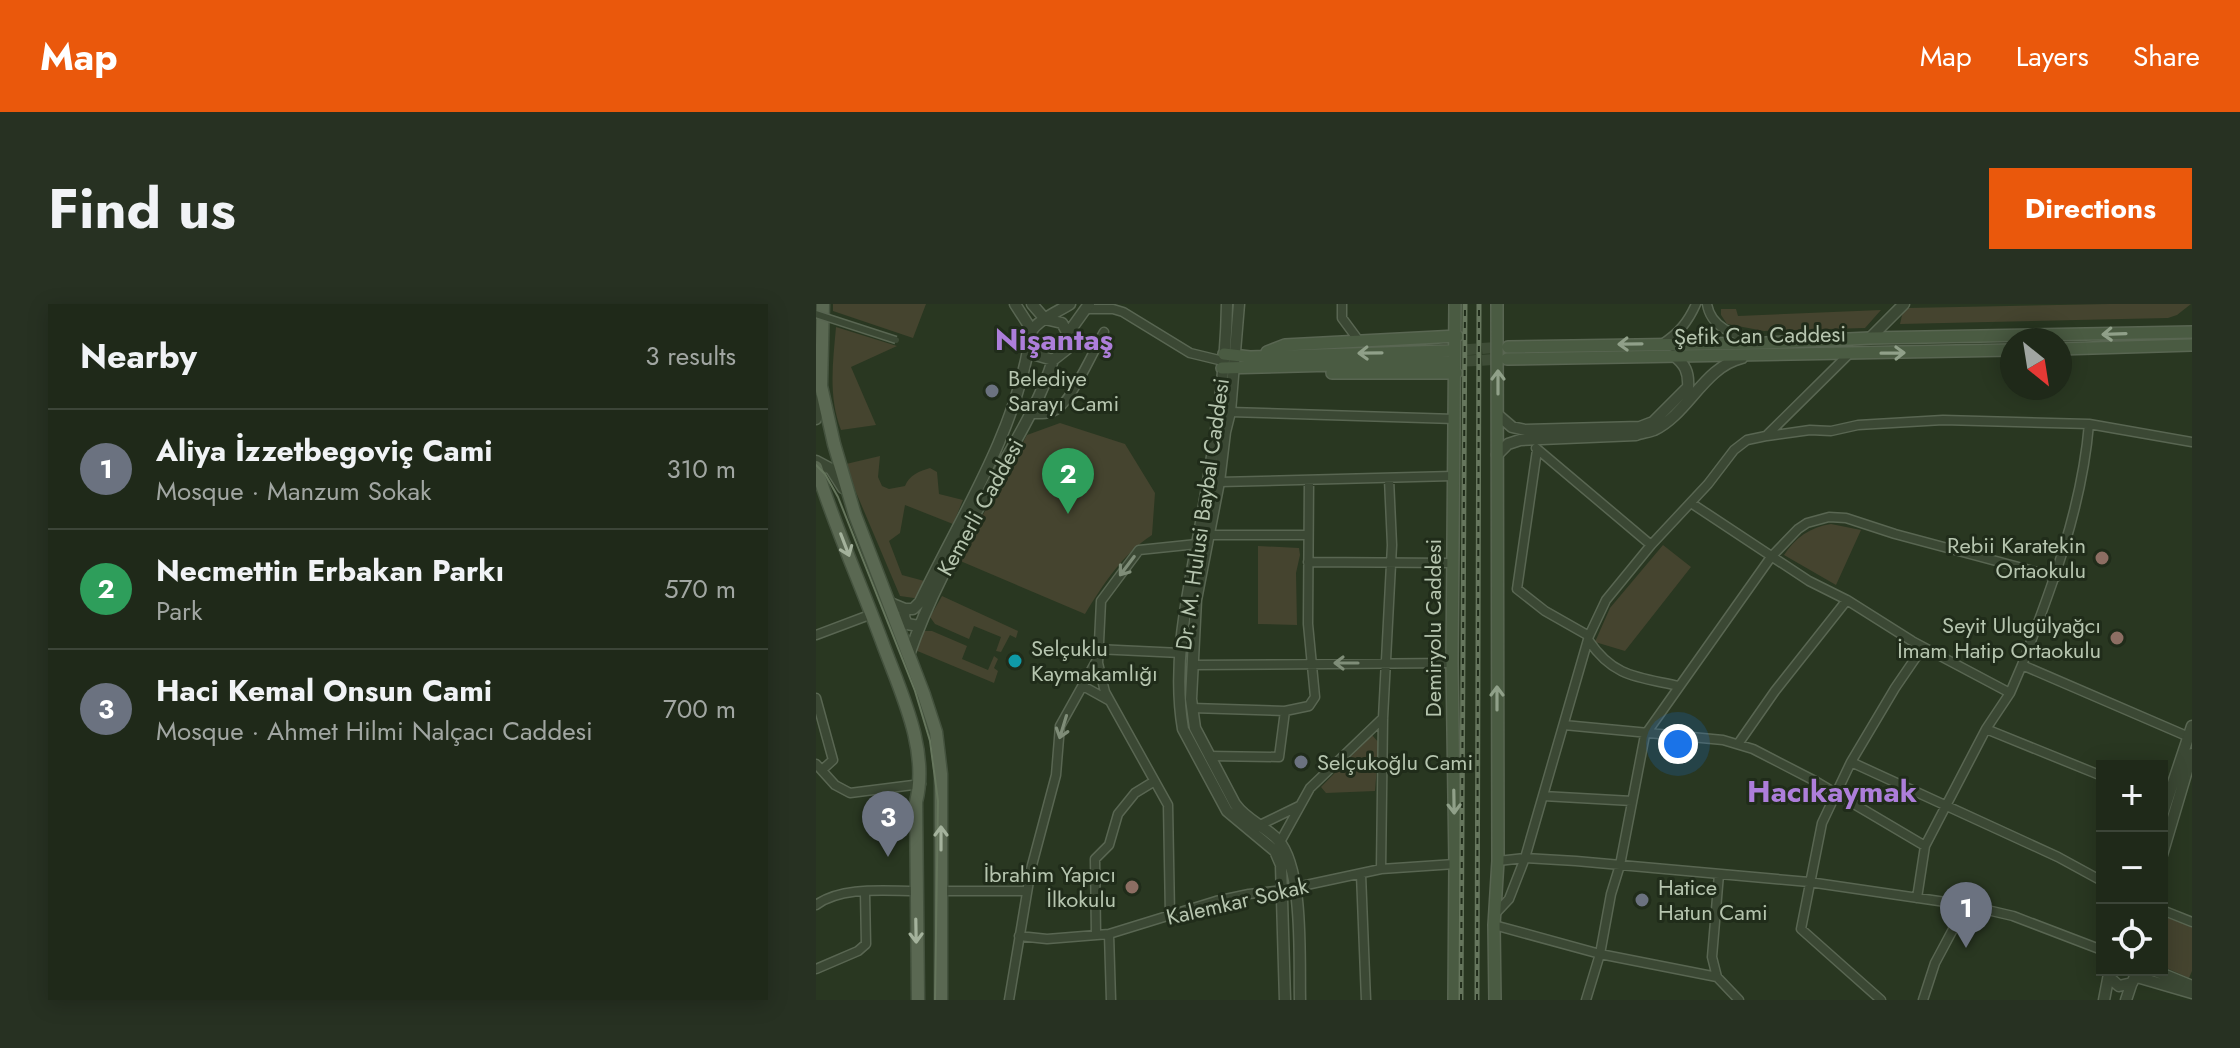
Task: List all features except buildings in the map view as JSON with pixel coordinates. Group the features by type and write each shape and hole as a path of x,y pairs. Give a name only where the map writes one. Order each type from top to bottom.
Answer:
{"main road":[{"path":"823,304 821,386 834,444 855,515 936,732 941,774 941,1000"},
{"name":"Demiryolu Caddesi","path":"1454,1000 1452,563 1455,419 1450,362 1457,336 1455,304"},
{"path":"1495,1000 1498,861 1497,304"},
{"name":"Şefik Can Caddesi","path":"2000,350 1749,356 1508,353 1662,344 2189,330"},
{"path":"1228,362 1285,345 1457,336"},
{"path":"2072,349 2191,345"},
{"path":"1259,355 1450,362"},
{"path":"1228,362 1267,373 1450,362"},
{"path":"816,466 908,714 917,753 921,784 916,802 918,1000"}],"street":[{"path":"1015,304 1031,329 1029,345 1041,358 1053,360 1067,349 1069,332 1088,306 1125,308 1190,353 1228,362"},
{"path":"1032,304 1045,319 1062,323 1069,332"},
{"path":"1031,329 1070,304"},
{"path":"1227,304 1228,362"},
{"path":"1228,362 1239,304"},
{"path":"1342,304 1342,318 1359,341"},
{"path":"1662,344 1677,334 1690,318 1696,304"},
{"path":"1707,304 1715,322 1727,331 1765,343"},
{"path":"1870,338 1904,304"},
{"path":"816,314 896,340"},
{"path":"1031,414 1059,409 1083,373 1104,332"},
{"name":"Kemerli Caddesi","path":"905,609 913,609 920,602 991,460 1022,384 1029,345"},
{"path":"1766,436 1849,354"},
{"path":"1498,415 1512,427 1525,430 1640,427 1653,422 1688,387 1689,374 1673,355"},
{"path":"1497,455 1508,444 1531,438 1636,435 1654,430 1725,365 1749,356"},
{"name":"Kemerli Caddesi","path":"909,655 945,569 1031,414 1053,360"},
{"name":"Dr. M. Hulusi Baybal Caddesi","path":"1228,362 1230,412 1196,600 1192,708 1195,728 1235,804 1280,842"},
{"name":"Dr. M. Hulusi Baybal Caddesi","path":"1228,362 1187,597 1181,653 1183,729 1227,811 1275,851 1281,865 1283,890"},
{"path":"816,419 821,386"},
{"path":"1230,412 1455,419"},
{"path":"1717,977 1600,954 1495,920 1509,899 1525,858 1589,638 1606,600 1734,450 1747,440 1766,436 1943,420 2089,424 2192,442"},
{"path":"1917,898 1925,846 1986,729 2010,693 2056,577 2086,459 2089,424"},
{"path":"1531,438 1537,450 1651,545"},
{"path":"1537,450 1517,589 1545,611 1589,638 1608,663 1623,674 1679,686"},
{"path":"816,466 835,473 855,515"},
{"path":"1219,482 1453,476"},
{"path":"1381,869 1383,718 1391,563 1389,479"},
{"path":"1192,708 1285,711 1309,706 1315,697 1308,624 1309,480"},
{"path":"816,489 828,501"},
{"path":"1691,503 1809,581 2010,693"},
{"path":"1586,1000 1620,865 1645,735 1771,557 1807,523 1829,517 1846,518 2056,577"},
{"path":"1208,535 1308,535"},
{"path":"1170,915 1168,805 1105,692 1098,651 1101,601 1139,550 1197,544"},
{"path":"1308,562 1452,563"},
{"path":"1738,744 1775,691 1847,600"},
{"path":"888,602 905,609 907,624 919,626"},
{"path":"816,635 872,614"},
{"path":"1881,1000 1801,929 1822,823 1851,762 1923,647"},
{"path":"1098,651 1181,653"},
{"path":"1009,1000 1027,891 1056,775 1060,726 1083,686 1098,651"},
{"path":"1192,665 1452,663"},
{"path":"2022,665 2190,731 2168,791"},
{"path":"1083,686 1112,703"},
{"path":"816,698 833,760 819,767 835,785 850,793 921,784"},
{"path":"1209,756 1279,757 1285,711"},
{"path":"1300,1000 1296,887 1280,842 1310,788 1383,718"},
{"path":"1564,725 1738,744 1794,769 1925,846"},
{"path":"1986,729 2096,774"},
{"path":"2168,835 2192,754"},
{"path":"1851,762 2096,878"},
{"path":"1096,935 1095,859 1109,845 1118,814 1135,793 1153,782"},
{"path":"1543,796 1632,801"},
{"path":"1258,826 1300,806"},
{"path":"1498,861 1525,858 1809,882 1966,905 2013,916 2096,948"},
{"name":"Kalemkar Sokak","path":"1019,936 1047,939 1109,934 1216,901 1381,869 1455,864"},
{"path":"1361,874 1366,1000"},
{"path":"1719,874 1712,957 1717,977 1739,1000"},
{"path":"1283,890 1285,1000"},
{"path":"816,905 826,898 865,892 916,891"},
{"path":"941,891 1027,891"},
{"path":"816,969 858,951 866,944 865,892"},
{"path":"1923,1000 1935,963 1966,905"},
{"path":"2168,912 2192,922"},
{"path":"1109,934 1111,1000"},
{"path":"2104,1000 2108,976"},
{"path":"2111,976 2119,986 2136,976 2192,993"},
{"path":"2126,1000 2136,976"},
{"path":"2168,976 2192,986"}],"shaded area":[{"path":"833,304 926,304 913,338 833,311"},
{"path":"2191,304 2168,318 1900,324 1903,311 1907,308"},
{"path":"1721,309 1736,309 1738,316 1881,310 1865,328 1764,331 1727,324"},
{"path":"836,327 897,346 851,367 876,425 841,430 833,392"},
{"path":"1060,423 1125,444 1155,493 1152,535 1123,561 1085,614 958,560 1027,435"},
{"path":"880,456 878,477 882,486 889,489 905,486 912,476 930,468 937,472 939,494 963,500 953,524 905,505 900,533 889,541 902,575 928,582 921,599 900,596 847,471 846,464"},
{"path":"1831,524 1861,530 1836,585 1784,555 1804,534"},
{"path":"1663,545 1691,567 1625,651 1595,642 1610,608"},
{"path":"1258,546 1299,548 1297,625 1258,624"},
{"path":"942,596 1018,631 1016,638 1010,635 1001,652 996,651 1001,637 974,626 969,639 935,624 930,617"},
{"path":"924,631 932,631 967,646 962,659 988,670 994,656 998,659 994,668 998,671 994,683 915,650"},
{"path":"1372,735 1379,743 1375,791 1326,793 1321,787"},
{"path":"2168,918 2192,926 2192,971 2189,978 2168,969"}],"tunnel":[{"path":"1449,351 1503,347"},
{"path":"1449,362 1503,359"}],"tram line":[{"path":"816,465 838,497 915,691 930,741 938,801 935,1000"}],"railway":[{"path":"1461,1000 1465,304"},
{"path":"1477,1000 1479,304"}],"place":[{"name":"Belediye Sarayı Cami","path":"992,391"},
{"name":"Necmettin Erbakan Parkı","path":"1068,514"},
{"name":"Rebii Karatekin Ortaokulu","path":"2102,558"},
{"name":"Seyit Ulugülyağcı İmam Hatip Ortaokulu","path":"2117,638"},
{"name":"Selçuklu Kaymakamlığı","path":"1015,661"},
{"name":"Selçukoğlu Cami","path":"1301,762"},
{"name":"Haci Kemal Onsun Cami","path":"888,857"},
{"name":"İbrahim Yapıcı İlkokulu","path":"1132,887"},
{"name":"Hatice Hatun Cami","path":"1642,900"},
{"name":"Aliya İzzetbegoviç Cami","path":"1966,948"}],"district":[{"name":"Nişantaş","path":"1054,339"},
{"name":"Hacıkaymak","path":"1832,791"}]}
